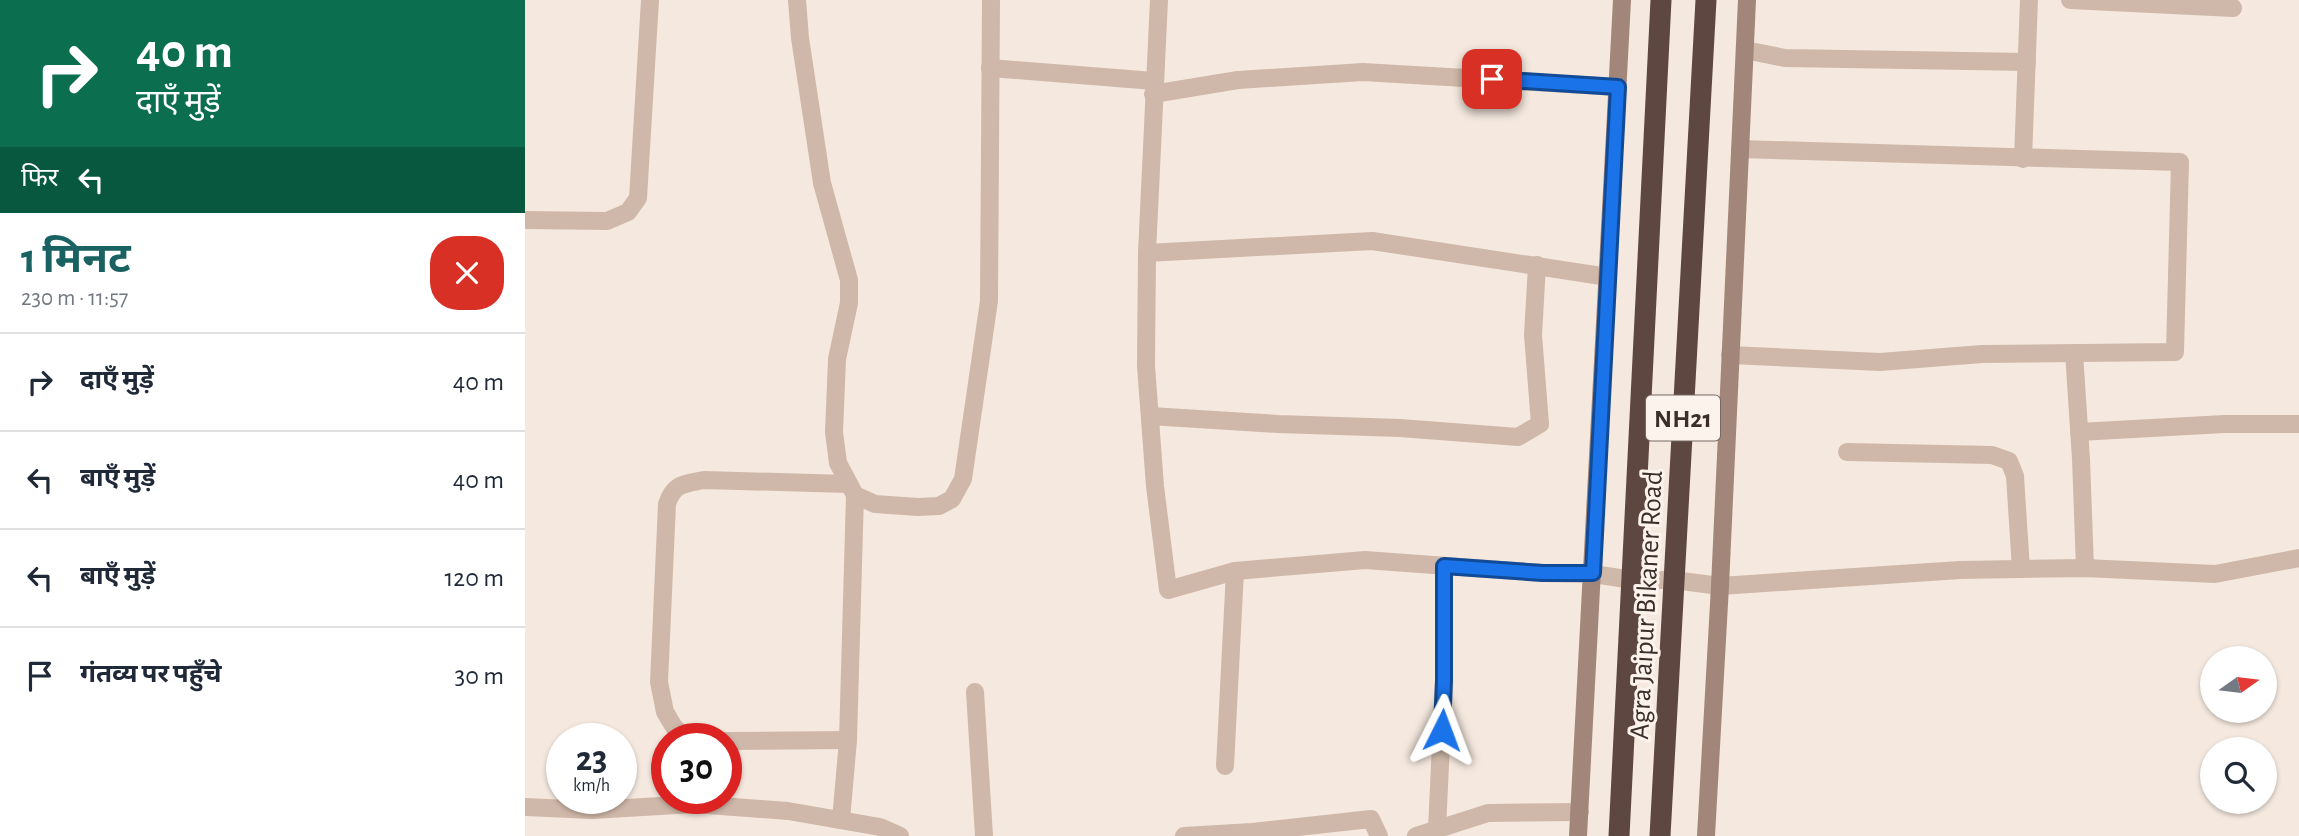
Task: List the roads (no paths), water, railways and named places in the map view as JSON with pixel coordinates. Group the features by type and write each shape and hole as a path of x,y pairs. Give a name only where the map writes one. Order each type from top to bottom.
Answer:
{"highway":[{"name":"Agra Jaipur Bikaner Road","path":"1619,836 1661,0"},
{"name":"Agra Jaipur Bikaner Road","path":"1660,836 1706,0"}],"street":[{"path":"525,220 607,221 628,212 638,198 650,0"},
{"path":"797,0 800,38 822,183 849,280 849,303 837,359 834,432 838,463 852,489 875,504 918,507 939,506 951,499 963,478 989,301 991,0"},
{"path":"1159,0 1147,253 1146,366 1168,590 1235,571 1365,560 1543,573 1593,573 1633,580 1674,580 1720,586 1960,570 2085,568 2215,574 2299,558"},
{"path":"1578,836 1622,0"},
{"path":"1706,836 1747,0"},
{"path":"2024,159 2029,0"},
{"path":"2070,0 2233,8"},
{"path":"1745,50 1785,58 2027,62"},
{"path":"990,68 1154,88 1363,72 1618,87"},
{"path":"1730,355 1880,362 1982,354 2175,352 2180,162 1740,149"},
{"path":"1147,253 1372,241 1608,277"},
{"path":"1150,416 1400,428 1518,437 1540,424 1533,335 1537,265"},
{"path":"2074,353 2085,568"},
{"path":"2079,432 2284,422 2299,424"},
{"path":"1847,452 1992,455 2009,461 2015,476 2021,569"},
{"path":"672,723 665,712 659,682 667,504 671,492 682,485 704,480 852,489"},
{"path":"841,820 848,740 852,489"},
{"path":"1437,829 1444,680 1444,566"},
{"path":"1225,766 1235,571"},
{"path":"975,692 984,836"},
{"path":"742,741 848,740"},
{"path":"525,807 592,810 694,804 788,811 880,827 900,836"},
{"path":"1416,836 1488,813 1580,812"},
{"path":"1184,836 1278,830 1371,819 1379,836"}]}
